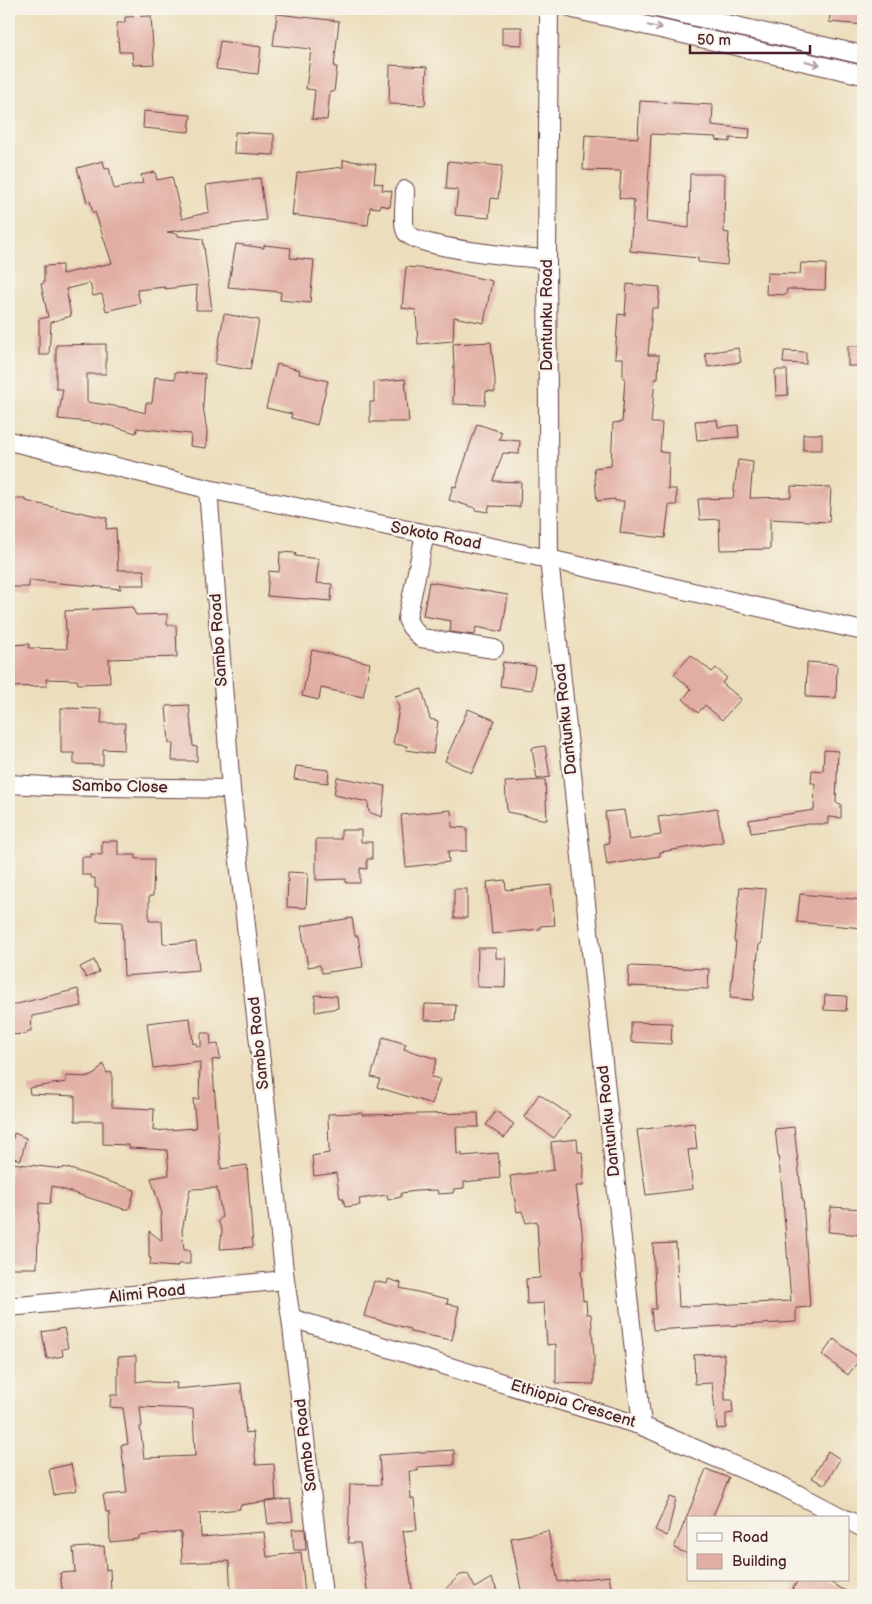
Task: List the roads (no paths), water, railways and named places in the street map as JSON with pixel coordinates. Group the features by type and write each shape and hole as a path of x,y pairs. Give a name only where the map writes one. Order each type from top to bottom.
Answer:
{"street":[{"name":"Dantunku Road","path":"549,9 547,259 549,559 642,1426"},
{"path":"573,9 863,74"},
{"path":"661,9 863,55"},
{"path":"405,190 405,230 410,237 425,242 514,258 547,259"},
{"name":"Sokoto Road","path":"9,441 208,489 549,559 863,631"},
{"name":"Sambo Road","path":"208,489 231,789 285,1280 323,1595"},
{"path":"425,534 407,619 411,627 421,638 494,649"},
{"name":"Sambo Close","path":"9,784 231,789"},
{"name":"Alimi Road","path":"9,1307 285,1280"},
{"name":"Ethiopia Crescent","path":"291,1318 642,1426 782,1486 839,1516"},
{"path":"850,1521 863,1528"}]}
